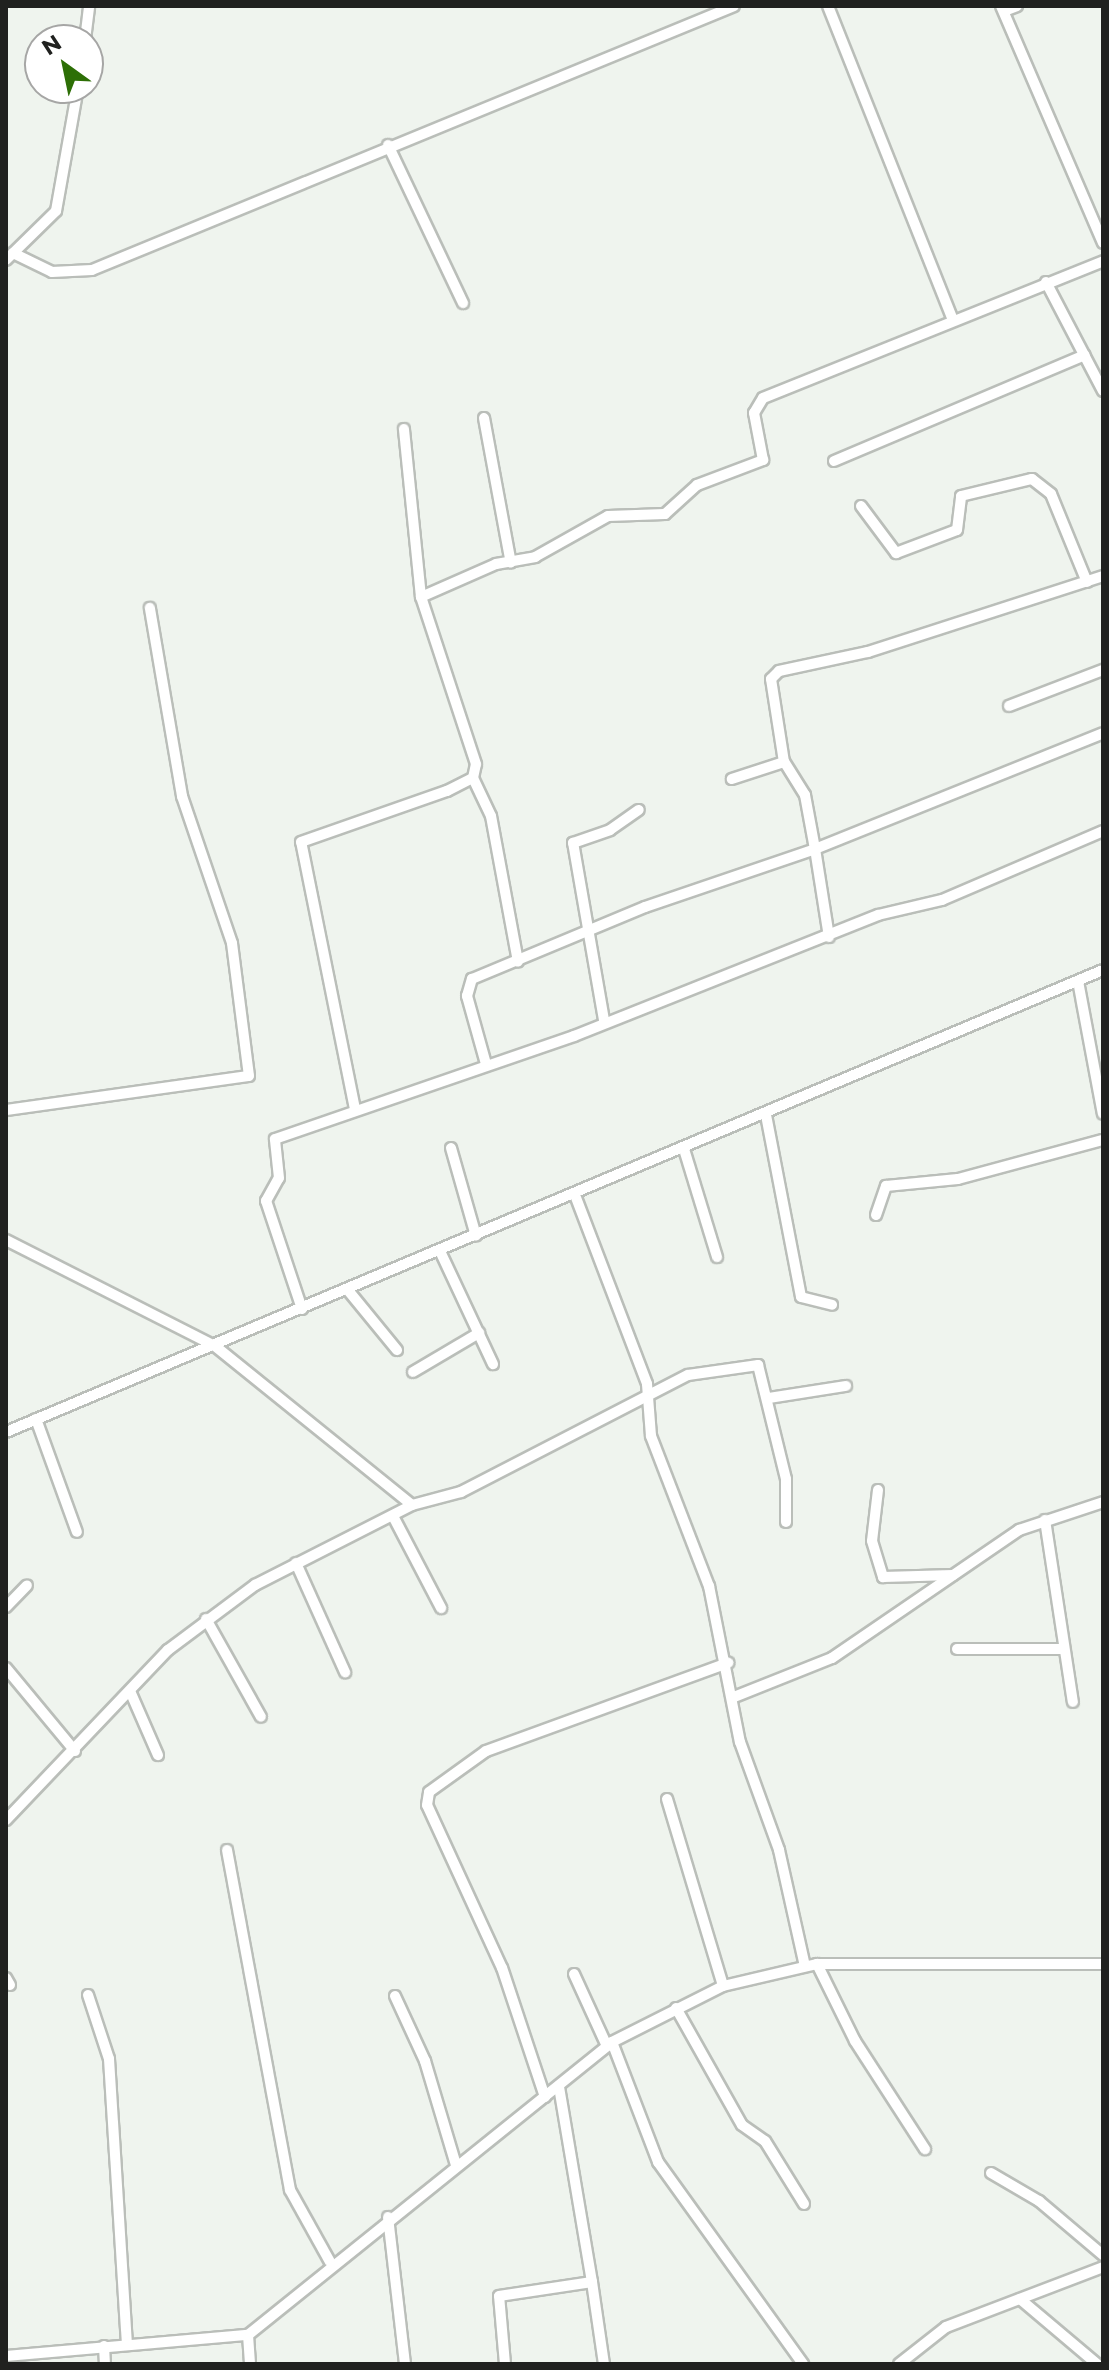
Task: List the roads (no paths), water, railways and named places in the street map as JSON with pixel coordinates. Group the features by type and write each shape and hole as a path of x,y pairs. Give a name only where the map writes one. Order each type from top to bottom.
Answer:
{"street":[{"path":"75,104 56,211 10,256 52,272 92,270 388,145 734,6"},
{"path":"828,6 952,318"},
{"path":"1017,6 1002,9 1103,243"},
{"path":"388,145 463,303"},
{"path":"421,597 511,563 608,516 665,514 697,485 763,460 754,413 763,398 952,318 1103,261"},
{"path":"1046,282 1103,391"},
{"path":"834,461 1085,355"},
{"path":"484,418 511,563"},
{"path":"404,429 421,597 476,764 473,778 491,816 518,962"},
{"path":"861,506 896,553 957,530 961,496 1032,479 1051,494 1087,582"},
{"path":"829,937 805,795 784,762 771,679 779,671 868,652 1103,576"},
{"path":"6,1110 249,1076 232,943 182,796 150,608"},
{"path":"1009,706 1103,670"},
{"path":"486,1064 467,996 472,979 815,849 1103,733"},
{"path":"732,779 784,762"},
{"path":"355,1109 301,842 473,778"},
{"path":"604,1020 585,934 573,843 639,810"},
{"path":"302,1309 266,1201 279,1178 271,1142 829,937 942,900 1103,831"},
{"path":"6,1432 766,1115 1103,970"},
{"path":"1078,981 1103,1114"},
{"path":"766,1115 801,1297 832,1305"},
{"path":"876,1215 881,1191 895,1183 958,1179 1103,1140"},
{"path":"451,1148 476,1236"},
{"path":"684,1149 717,1257"},
{"path":"575,1195 647,1401 651,1436 697,1547 734,1697 811,1965 855,2041 925,2149"},
{"path":"6,1240 215,1346 412,1505"},
{"path":"440,1251 493,1364"},
{"path":"347,1289 397,1350"},
{"path":"413,1372 479,1333"},
{"path":"6,1820 130,1691 206,1619 296,1563 412,1505 461,1492 647,1401 688,1375 752,1363 769,1398 789,1494 786,1522"},
{"path":"769,1398 846,1386"},
{"path":"36,1419 77,1532"},
{"path":"878,1490 872,1541 883,1577 953,1575"},
{"path":"734,1697 832,1658 953,1575 1045,1520 1103,1502"},
{"path":"393,1516 441,1608"},
{"path":"1045,1520 1062,1649 1073,1702"},
{"path":"296,1563 345,1672"},
{"path":"6,1607 27,1585"},
{"path":"206,1619 261,1717"},
{"path":"957,1649 1062,1649"},
{"path":"545,2097 502,1968 427,1805 429,1792 498,1745 728,1663"},
{"path":"6,1668 75,1751"},
{"path":"130,1691 158,1755"},
{"path":"667,1799 723,1986"},
{"path":"227,1850 290,2190 330,2262"},
{"path":"6,2356 248,2335 330,2262 610,2044 723,1986 811,1965 1103,1964"},
{"path":"574,1974 610,2044 658,2162 803,2364"},
{"path":"88,1995 109,2059 127,2344"},
{"path":"395,1996 425,2061 456,2165"},
{"path":"676,2008 742,2125 765,2141 804,2204"},
{"path":"559,2086 604,2364"},
{"path":"991,2173 1039,2201 1103,2255"},
{"path":"388,2217 405,2364"},
{"path":"899,2364 946,2327 1103,2267"},
{"path":"505,2364 499,2296 592,2282"},
{"path":"1020,2299 1097,2364"},
{"path":"248,2335 250,2364"},
{"path":"104,2346 105,2364"}]}
